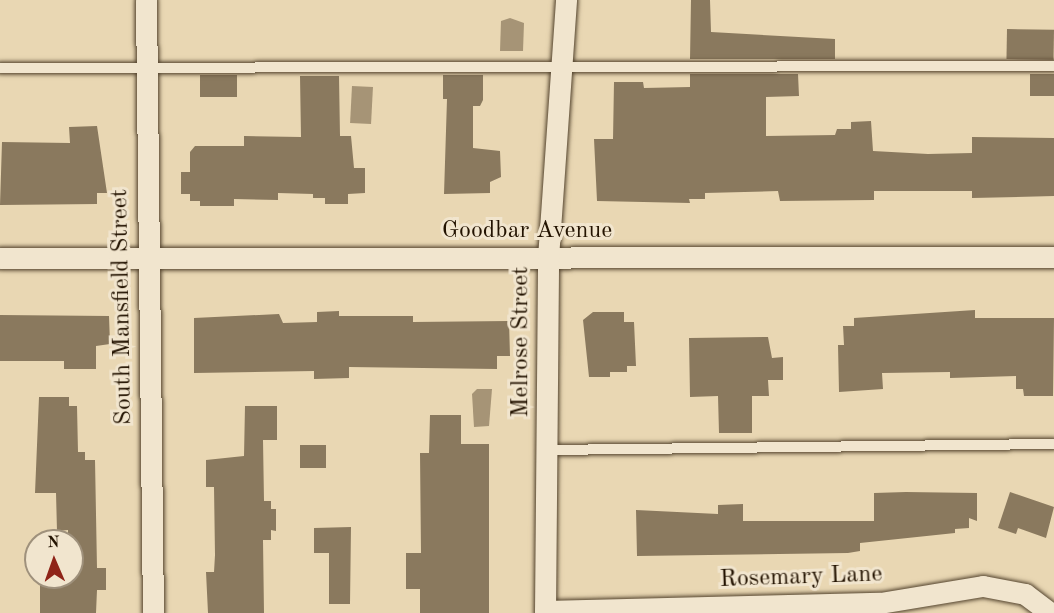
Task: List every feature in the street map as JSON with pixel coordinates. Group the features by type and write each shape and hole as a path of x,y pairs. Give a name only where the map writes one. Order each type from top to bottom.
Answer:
{"street":[{"name":"South Mansfield Street","path":"146,0 147,257 153,613"},
{"name":"Melrose Street","path":"545,612 548,258 558,69 566,0"},
{"name":"Goodbar Avenue","path":"0,258 1054,257"},
{"name":"Rosemary Lane","path":"545,612 880,603 983,586 1026,594 1050,613"}],"lane":[{"path":"0,68 558,69 1054,66"},
{"path":"547,450 1054,444"}],"shaded area":[{"path":"510,18 524,23 523,51 500,51 501,21"},
{"path":"352,86 373,87 371,124 350,123"},
{"path":"477,389 492,389 489,426 474,427 472,394"}],"building":[{"path":"691,0 710,0 711,32 835,39 835,59 690,59"},
{"path":"1007,29 1054,30 1053,60 1006,59"},
{"path":"690,74 798,74 799,96 766,97 766,136 835,135 837,129 851,129 851,122 871,121 873,151 928,154 972,153 972,137 1054,138 1054,196 972,198 972,191 874,191 874,200 780,201 778,191 705,193 705,199 689,199 690,203 597,201 594,139 613,139 614,82 643,82 644,88 690,87"},
{"path":"1030,74 1054,74 1054,96 1030,96"},
{"path":"200,75 237,75 237,97 200,97"},
{"path":"443,75 483,75 483,100 480,106 473,106 473,148 500,151 501,177 490,182 490,193 444,194 447,99 443,99"},
{"path":"300,76 339,76 340,136 351,136 354,168 365,168 365,193 348,194 348,204 325,204 325,198 313,198 313,194 278,193 278,200 234,199 234,206 200,206 200,201 190,201 190,194 181,194 181,172 190,172 190,152 195,146 244,146 244,136 301,137"},
{"path":"97,126 107,193 97,193 97,204 0,205 2,142 70,143 69,127"},
{"path":"975,310 975,318 1054,318 1053,396 1024,396 1023,389 1016,389 1016,376 950,378 950,372 882,373 883,389 839,392 838,345 844,345 843,326 854,326 854,318"},
{"path":"339,311 339,316 413,316 413,322 509,321 510,356 497,356 497,369 349,367 349,378 314,379 314,371 194,373 194,318 279,314 283,323 317,322 317,312"},
{"path":"593,312 624,312 624,322 634,322 636,366 627,366 627,372 610,372 610,377 589,377 583,320"},
{"path":"0,315 109,316 110,344 96,346 96,369 64,369 64,361 0,361"},
{"path":"768,337 772,358 783,357 783,380 768,380 769,396 752,396 752,433 719,433 718,396 690,397 689,338"},
{"path":"39,397 69,397 69,406 77,406 78,452 85,452 85,460 95,460 97,568 106,568 106,590 97,590 96,613 40,613 40,589 84,589 84,529 57,529 56,493 35,493"},
{"path":"245,406 277,406 277,440 263,440 264,501 271,501 271,509 276,509 276,531 271,530 271,540 263,540 264,613 208,613 206,572 214,572 215,555 214,487 206,487 206,460 244,456"},
{"path":"430,415 461,415 461,444 489,444 489,613 420,613 420,589 406,589 406,553 421,553 420,453 429,453"},
{"path":"300,445 326,445 326,468 300,468"},
{"path":"1010,492 1054,507 1046,538 1018,528 1016,534 998,528"},
{"path":"874,493 977,493 977,521 969,518 969,528 955,529 955,533 860,543 860,551 848,553 637,556 636,510 718,514 718,505 743,504 743,521 874,521"},
{"path":"351,527 350,604 329,604 329,553 314,553 314,528"}]}
